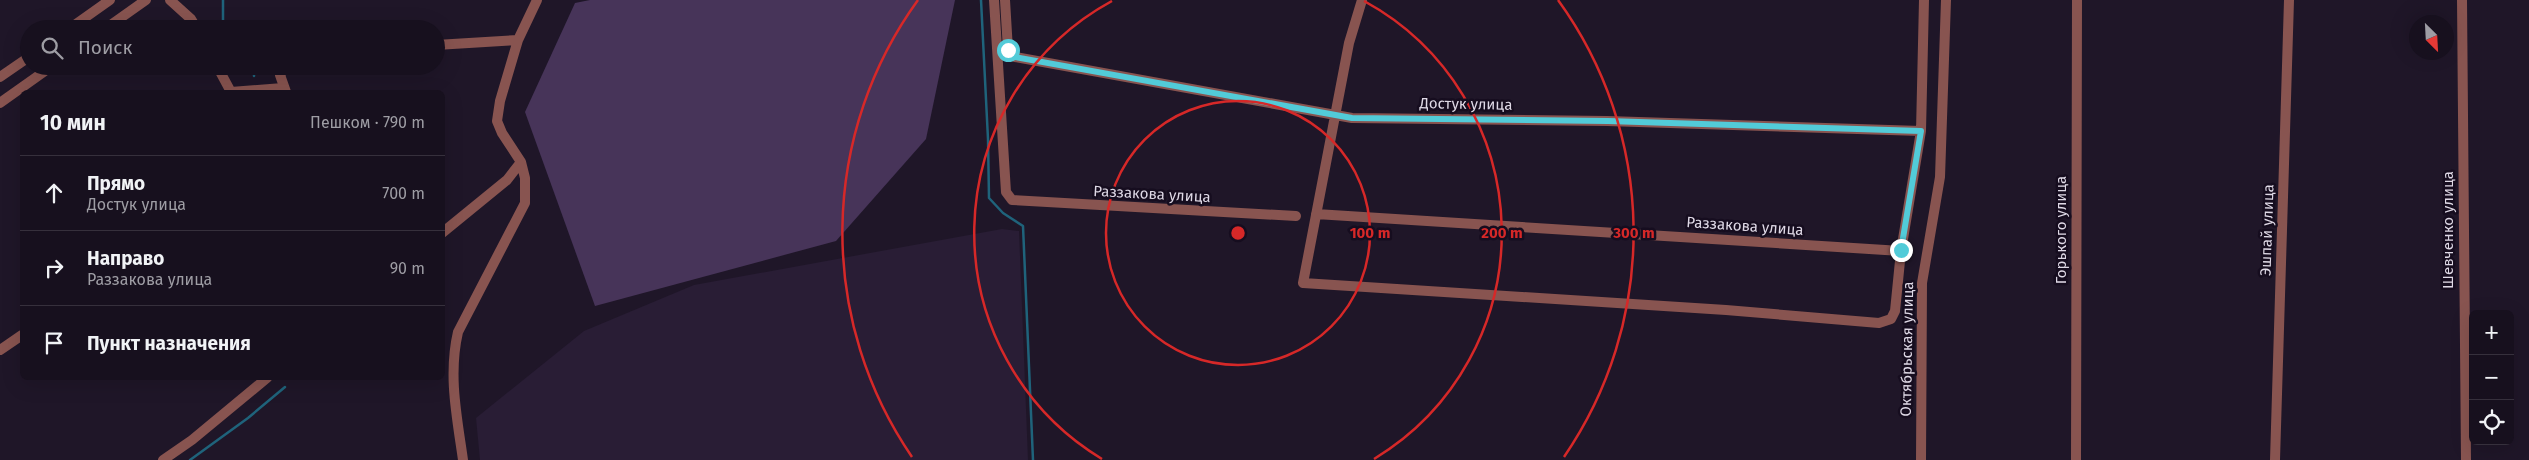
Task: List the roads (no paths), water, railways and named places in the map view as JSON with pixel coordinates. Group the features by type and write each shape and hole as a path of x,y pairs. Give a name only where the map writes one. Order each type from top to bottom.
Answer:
{"street":[{"path":"82,20 110,0"},
{"path":"118,20 146,0"},
{"path":"170,0 192,20"},
{"path":"463,460 453,388 453,354 458,332 525,203 525,178 520,162 502,133 497,121 500,101 518,40 537,0"},
{"name":"Раззакова улица","path":"994,0 1006,192 1012,200 1296,216"},
{"name":"Достук улица","path":"1005,0 1008,50 1015,57 1335,116 1617,121 1921,131"},
{"path":"1362,0 1349,43 1303,283 1726,310 1879,323 1891,319 1895,311 1901,250 1921,131 1924,0"},
{"name":"Октябрьская улица","path":"1921,460 1922,283 1940,177 1946,0"},
{"name":"Горького улица","path":"2076,460 2077,0"},
{"name":"Эшпай улица","path":"2275,460 2289,0"},
{"name":"Шевченко улица","path":"2462,0 2466,460"},
{"path":"445,44 518,40"},
{"path":"0,77 20,63"},
{"path":"0,103 39,75"},
{"path":"222,75 230,90"},
{"path":"280,75 284,90"},
{"path":"445,231 507,180 520,162"},
{"name":"Раззакова улица","path":"1316,214 1901,250"},
{"path":"0,350 20,336"},
{"path":"163,460 192,440 264,380"}],"waterway":[{"path":"223,0 223,20"},
{"path":"981,0 989,198 1003,213 1023,226 1033,460"},
{"path":"190,460 248,418 285,387"}]}
